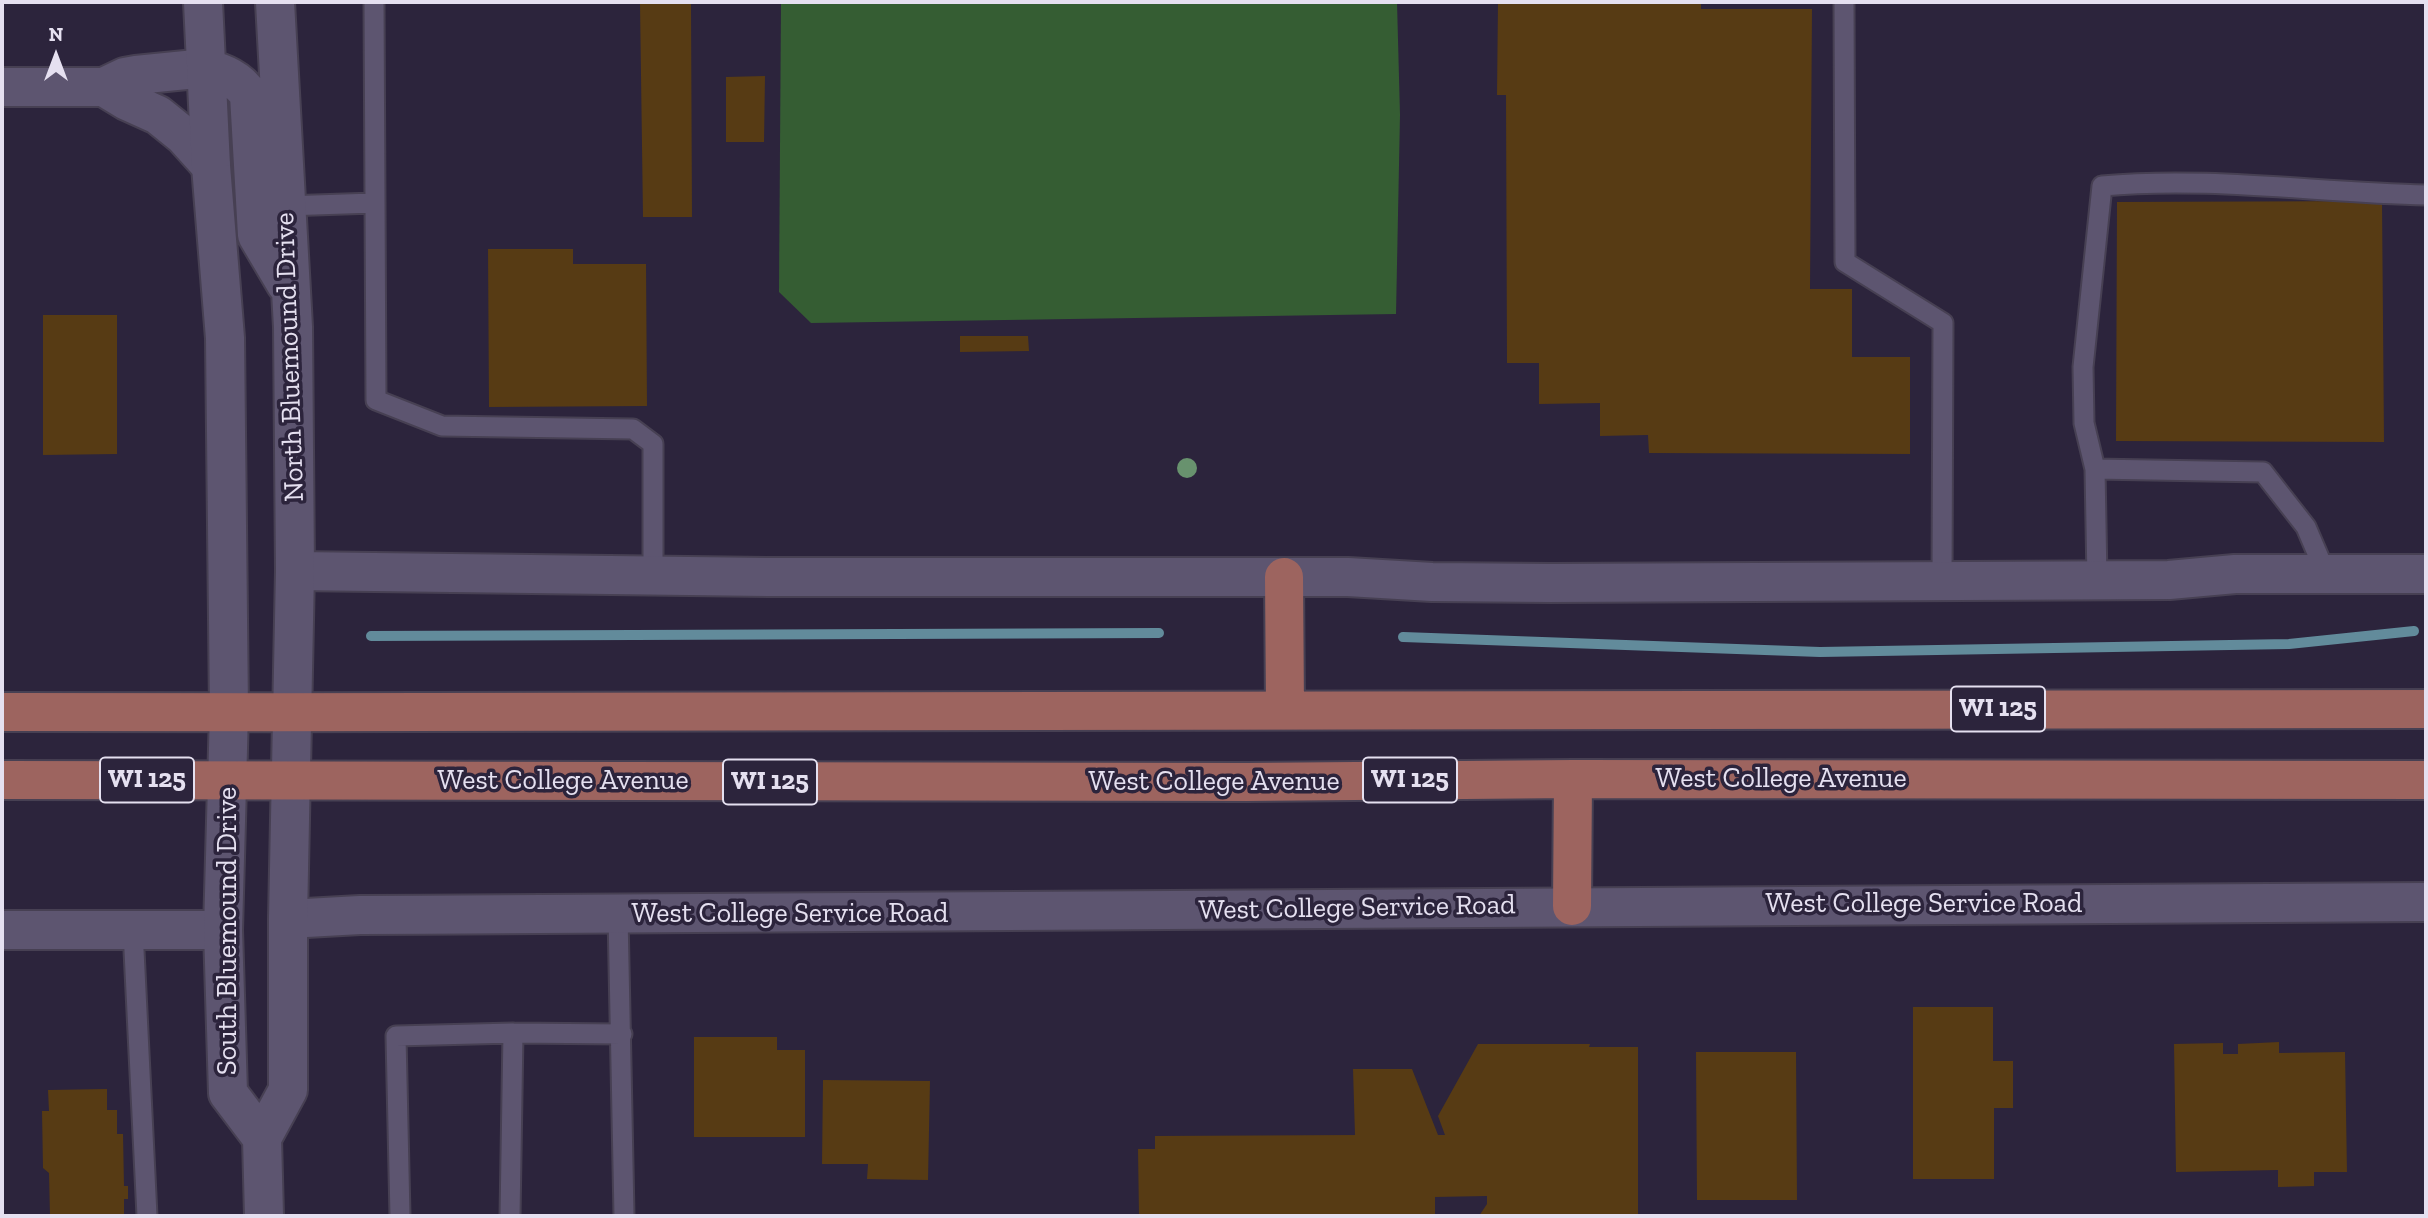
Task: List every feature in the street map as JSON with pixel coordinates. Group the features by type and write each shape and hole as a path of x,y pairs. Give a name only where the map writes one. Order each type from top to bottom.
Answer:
{"main road":[{"path":"1284,577 1285,709"},
{"name":"WI 125","path":"2,712 2426,709"},
{"path":"1572,905 1573,779"},
{"name":"West College Avenue","path":"2,780 2426,780"}],"street":[{"path":"203,2 211,166 225,338 229,712"},
{"name":"North Bluemound Drive","path":"275,2 293,327 294,713"},
{"path":"2,87 104,88 125,77 206,68 243,85 249,95 257,235 290,291"},
{"path":"104,88 158,115 184,136 211,166"},
{"path":"295,571 653,576 1348,577 1471,582 2169,580 2235,573 2426,573"},
{"name":"South Bluemound Drive","path":"229,712 223,930 228,1093 262,1138"},
{"path":"264,1216 262,1138 288,1090 288,919 294,713"},
{"name":"West College Service Road","path":"288,919 360,915 989,913 1572,905 2426,902"},
{"path":"2,930 223,930"}],"lane":[{"path":"374,2 376,400 442,426 633,429 653,443 653,576"},
{"path":"1844,2 1845,262 1943,323 1942,581"},
{"path":"2097,580 2095,469 2084,423 2083,366 2102,186 2136,183 2282,186 2426,195"},
{"path":"285,206 374,203"},
{"path":"2095,469 2263,472 2306,527 2326,573"},
{"path":"618,914 624,1216"},
{"path":"132,930 147,1216"},
{"path":"510,1216 513,1033"},
{"path":"400,1216 396,1036 622,1034"}],"green space":[{"path":"781,2 1397,2 1400,115 1396,314 811,323 779,292"}],"building":[{"path":"1498,2 1701,2 1701,9 1812,9 1810,289 1852,289 1852,357 1910,357 1910,454 1649,453 1648,435 1600,436 1600,403 1539,404 1539,363 1507,363 1506,95 1497,95"},
{"path":"640,4 691,4 692,217 643,217"},
{"path":"765,76 764,142 726,142 726,77"},
{"path":"2382,201 2384,442 2116,441 2117,202"},
{"path":"488,249 573,249 573,264 646,264 647,406 489,407"},
{"path":"43,315 117,315 117,454 43,455"},
{"path":"960,336 1028,336 1029,351 960,352"},
{"path":"1913,1007 1993,1007 1993,1061 2013,1061 2013,1108 1994,1108 1994,1179 1913,1179"},
{"path":"694,1037 777,1037 777,1050 805,1050 805,1137 694,1137"},
{"path":"2279,1042 2279,1053 2345,1052 2347,1172 2314,1172 2314,1186 2278,1187 2278,1170 2176,1172 2174,1044 2223,1043 2223,1054 2238,1054 2238,1044"},
{"path":"1478,1044 1638,1047 1638,1216 1479,1216 1487,1204 1487,1196 1435,1197 1435,1216 1139,1216 1138,1149 1155,1149 1155,1136 1355,1135 1353,1069 1412,1069 1438,1135 1445,1135 1438,1116"},
{"path":"1696,1052 1796,1052 1797,1200 1697,1200"},
{"path":"823,1080 930,1081 928,1180 867,1179 868,1164 822,1164"},
{"path":"107,1089 107,1110 117,1110 117,1134 123,1134 124,1186 128,1186 128,1199 124,1199 124,1216 50,1216 49,1173 43,1168 42,1111 49,1111 48,1090"}],"waterway":[{"path":"1403,637 1820,652 2289,644 2414,631"},
{"path":"371,636 1159,633"}]}
